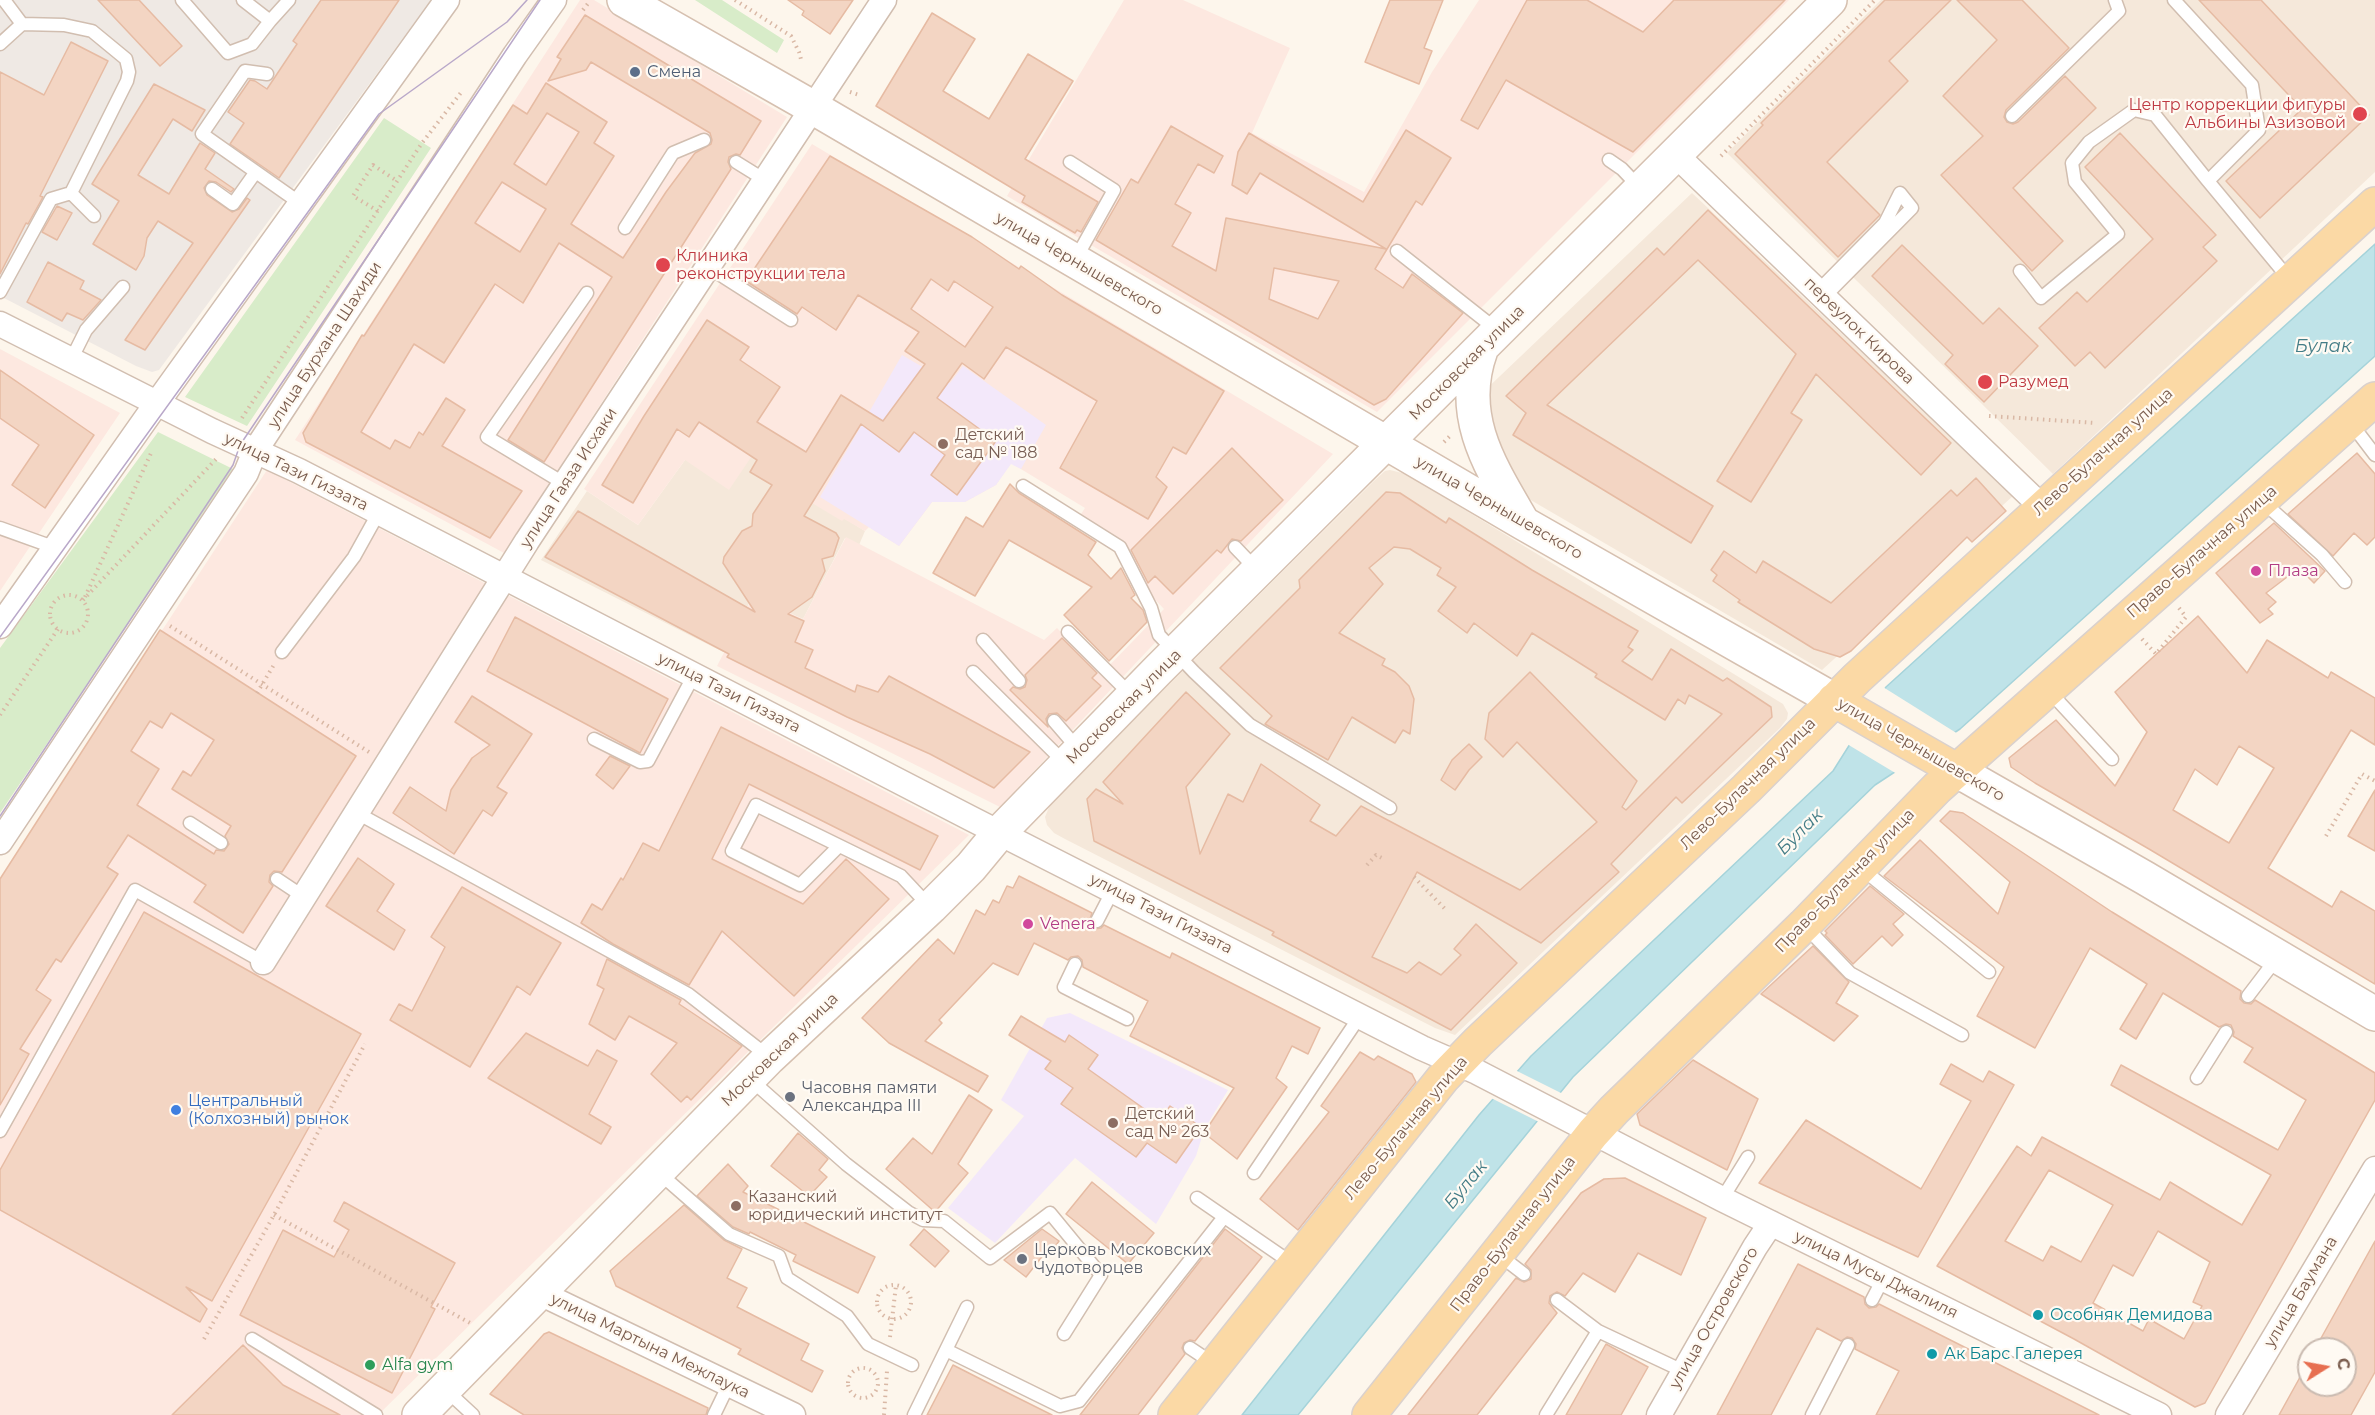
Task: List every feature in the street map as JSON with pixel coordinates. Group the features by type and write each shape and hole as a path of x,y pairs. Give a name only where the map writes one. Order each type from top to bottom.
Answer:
{"main road":[{"name":"Лево-Булачная улица","path":"1175,1415 1202,1356 1294,1265 1443,1078 1467,1068 1746,789 1845,707 2042,507 2375,204"},
{"name":"Право-Булачная улица","path":"1370,1415 1497,1254 1582,1127 1804,925 1936,788 1945,764 2047,689 2375,399"},
{"name":"улица Чернышевского","path":"1845,707 1945,764"}],"street":[{"path":"0,626 157,403 447,0"},
{"name":"улица Бурхана Шахиди","path":"0,842 236,488 255,451 515,55 554,0"},
{"name":"улица Чернышевского","path":"624,0 812,107 1523,523 1845,707"},
{"name":"улица Гаяза Исхаки","path":"263,962 565,484 884,0"},
{"name":"Московская улица","path":"419,1415 760,1068 971,867 1000,832 1158,670 1177,654 1385,442 1490,341 1830,0"},
{"name":"переулок Кирова","path":"1676,155 2042,507"},
{"name":"улица Тази Гиззата","path":"0,324 379,513 1360,1017 1467,1068 1582,1127"},
{"path":"1490,341 1474,368 1473,417 1495,474 1523,523"},
{"name":"улица Чернышевского","path":"1945,764 2145,878 2375,1014"},
{"name":"улица Мусы Джалиля","path":"1582,1127 1722,1199 2159,1415"},
{"name":"улица Баумана","path":"2228,1415 2375,1169"},
{"name":"улица Островского","path":"1659,1415 1771,1223"},
{"name":"улица Мартына Межлаука","path":"540,1293 793,1415"}],"lane":[{"path":"4,0 22,24"},
{"path":"182,0 228,53 252,44 289,0"},
{"path":"243,0 270,21"},
{"path":"2012,116 2117,6 2103,0"},
{"path":"2174,0 2252,85 2259,130 2208,182"},
{"path":"0,44 22,24 64,25 92,31 126,59 129,72 127,81 71,193 51,199 0,292"},
{"path":"267,74 245,71 202,134 300,203"},
{"path":"2020,271 2041,298 2118,234 2075,182 2072,163 2089,142 2134,110 2155,115 2291,280"},
{"path":"625,228 673,153 704,140"},
{"path":"1609,160 1622,169 1641,189"},
{"path":"736,162 765,180"},
{"path":"1070,162 1114,190 1074,261"},
{"path":"212,189 233,204 255,173"},
{"path":"71,193 94,216"},
{"path":"1900,193 1912,208 1821,294 1885,223 1900,193"},
{"path":"1397,251 1490,341"},
{"path":"708,267 791,320"},
{"path":"71,360 86,330 123,287"},
{"path":"565,484 487,437 587,293"},
{"path":"2349,421 2375,455"},
{"path":"1023,486 1119,547 1151,608 1159,635 1251,725 1390,808"},
{"path":"2261,500 2322,555 2345,582"},
{"path":"282,652 354,557 379,513"},
{"path":"0,528 57,548"},
{"path":"1235,547 1258,571"},
{"path":"1068,632 1133,698"},
{"path":"982,640 1019,681"},
{"path":"973,672 1073,758"},
{"path":"594,740 640,762 648,761 694,675"},
{"path":"2047,689 2112,759"},
{"path":"1054,721 1073,758"},
{"path":"839,846 800,885 732,850 756,805 901,876 931,907"},
{"path":"357,813 688,994 760,1068 846,1164 908,1212 924,1220 944,1221 990,1257 1050,1213 1101,1275 1064,1334"},
{"path":"190,823 220,843"},
{"path":"1860,867 1989,972"},
{"path":"277,879 304,897"},
{"path":"0,1131 135,890 263,962"},
{"path":"1097,921 1113,890"},
{"path":"1804,925 1850,973 1962,1035"},
{"path":"2248,996 2277,957"},
{"path":"1075,964 1064,987 1127,1019"},
{"path":"1254,1173 1360,1017"},
{"path":"2197,1078 2226,1032"},
{"path":"1722,1199 1748,1157"},
{"path":"657,1172 729,1234 779,1256 787,1278 848,1316 868,1344 912,1365"},
{"path":"1197,1198 1294,1265"},
{"path":"946,1350 1060,1406 1079,1401 1149,1320 1224,1217"},
{"path":"1497,1254 1524,1274"},
{"path":"1872,1300 1883,1278"},
{"path":"1557,1300 1598,1331 1683,1371"},
{"path":"914,1415 967,1307"},
{"path":"1546,1415 1598,1331"},
{"path":"252,1339 376,1415"},
{"path":"1812,1415 1848,1345"},
{"path":"714,1415 729,1384"},
{"path":"445,1389 473,1415"}],"path":[{"path":"735,0 791,36 802,63"},
{"path":"1721,156 1875,0"},
{"path":"583,10 590,1"},
{"path":"242,418 422,143 464,89"},
{"path":"850,92 859,95"},
{"path":"378,211 353,195 373,165 397,181"},
{"path":"1989,416 2098,423"},
{"path":"83,600 153,450"},
{"path":"83,600 221,453"},
{"path":"76,595 83,600 88,610 87,622 79,630 68,633 58,629 52,622 50,613 52,605 58,598 76,595"},
{"path":"2140,637 2156,654 2186,617 2177,604"},
{"path":"164,621 387,764"},
{"path":"0,715 58,629"},
{"path":"257,693 270,672"},
{"path":"2326,836 2362,774 2375,781"},
{"path":"1367,865 1376,855 1382,858"},
{"path":"1414,877 1447,911"},
{"path":"204,1339 274,1215 365,1044"},
{"path":"274,1215 473,1325"},
{"path":"896,1285 907,1291 911,1304 904,1316 892,1319 881,1313 877,1300 884,1289 896,1285"},
{"path":"865,1368 876,1374 878,1386 873,1396 861,1399 851,1393 848,1381 854,1371 865,1368"},
{"path":"878,1386 886,1386"}],"shaded area":[{"path":"0,0 431,0 159,370 152,372 0,296"},
{"path":"580,0 594,0 787,117 504,553 295,440"},
{"path":"1124,0 1183,0 1290,48 1252,133 1364,192 1432,72 1479,0 1789,0 1377,412 1007,196"},
{"path":"1881,0 2375,0 2375,172 2053,474 1727,153"},
{"path":"812,144 1333,454 1000,807 717,666 759,585 765,602 803,619 846,537 1044,640 1057,628 1101,674 1164,609 1126,569 1105,539 1079,517 1085,508 1011,463 996,485 965,502 932,502 899,546 869,527 865,531 844,519 842,521 807,500 762,441 729,490 685,460 638,525 584,489"},
{"path":"1692,193 2014,495 1822,670 1529,499 1484,439 1478,397"},
{"path":"0,349 120,413 0,591"},
{"name":"Детский сад № 188","path":"902,355 950,383 963,366 1046,425 1021,469 1011,464 996,485 965,502 932,502 899,546 820,497"},
{"path":"762,441 844,518 865,531 859,545 845,538 803,619 765,602 759,585 723,652 541,560 587,491 638,525 685,460"},
{"path":"267,470 969,835 378,1415 0,1415 0,878"},
{"path":"1385,471 1406,474 1783,704 1788,713 1787,719 1780,728 1455,1035 1435,1028 1065,839 1054,833 1047,825 1045,817 1050,805 1064,789 1375,480"},
{"name":"Детский сад № 263","path":"1070,1013 1228,1090 1204,1130 1196,1156 1156,1224 1075,1158 995,1243 948,1208 1024,1116 1001,1100 1047,1018"}],"green space":[{"path":"695,0 722,0 784,40 777,53"},
{"path":"384,118 431,148 247,426 185,397"},
{"path":"158,432 233,469 0,813 0,648"}],"water":[{"name":"Булак","path":"2375,244 2375,356 1960,729 1875,785 1573,1077 1298,1415 1242,1415 1479,1115 1531,1056 1833,771 1886,687"}],"pier":[{"path":"1883,687 1958,734 1897,774 1847,744"},
{"path":"1515,1070 1563,1094 1539,1122 1491,1098"}],"building":[{"path":"98,0 139,0 182,46 160,66"},
{"path":"321,0 399,0 279,178 230,144 244,123 228,112 250,80 267,89 297,44 293,41"},
{"path":"788,0 853,0 830,34 802,15 804,11"},
{"path":"1390,0 1443,0 1424,48 1432,51 1419,84 1365,62"},
{"path":"1527,0 1587,0 1643,32 1674,0 1785,0 1633,152 1506,80 1478,129 1461,120"},
{"path":"1885,0 1951,0 1889,61 1908,81 1827,162 1880,215 1838,257 1735,154 1763,125 1761,123"},
{"path":"1957,0 2022,0 2069,48 2006,110 2004,117 2007,122 2013,124 2018,122 2065,76 2096,108 2013,188 2063,241 2032,271 1941,175 1983,136 1943,96 1997,40"},
{"path":"2199,0 2261,0 2369,115 2260,218 2226,181 2302,109"},
{"path":"932,13 975,39 943,91 989,119 1028,54 1073,81 1025,159 1098,202 1081,232 1077,230 1075,233 1022,202 1025,196 876,106"},
{"path":"585,15 761,121 740,155 729,157 728,162 731,169 544,462 508,440 612,277 559,243 523,303 495,284 444,363 414,344 361,432 390,449 395,440 410,448 419,432 423,435 446,398 465,410 442,446 522,491 490,538 306,442 303,433 362,335 364,336 513,105 527,114 546,83 607,122 594,143 614,156 571,224 623,258 666,192 695,153 711,144 710,133 591,62 586,70 548,81 561,59 557,57","holes":["547,113 579,132 546,185 514,164","502,182 546,209 520,252 475,223"]},
{"path":"71,42 108,61 40,196 43,197 28,224 26,223 0,274 0,72 44,95"},
{"path":"154,84 205,110 192,131 173,119 138,175 169,194 200,143 215,153 205,169 234,189 231,192 216,182 209,181 204,188 207,195 232,212 239,209 247,198 250,200 145,350 125,340 193,243 158,221 147,238 144,256 136,270 93,244 119,201 92,184"},
{"path":"1171,126 1223,156 1214,173 1198,164 1175,204 1191,213 1172,246 1216,271 1226,218 1386,249 1260,173 1247,194 1232,185 1238,152 1249,133 1363,202 1406,130 1451,158 1422,205 1416,201 1375,269 1403,288 1412,274 1463,313 1386,399 1374,405 1096,240 1131,179 1138,183","holes":["1274,268 1339,281 1318,319 1269,299"]},
{"path":"2120,133 2216,235 2203,247 2217,261 2105,368 2090,352 2075,366 2039,328 2077,292 2087,302 2153,239 2085,167"},
{"path":"830,156 972,237 1019,269 1021,266 1062,295 1224,391 1186,454 1173,447 1156,477 1167,487 1148,519 1060,468 1097,401 1006,347 984,379 962,363 937,398 996,441 957,495 931,475 945,455 914,432 899,452 861,424 804,516 836,533 839,538 833,556 822,559 825,571 812,597 788,614 804,621 795,642 813,650 805,668 855,692 857,685 878,692 889,676 1030,752 994,788 930,754 847,717 727,657 729,654 545,557 578,511 755,612 723,563 724,557 742,531 752,526 753,514 772,485 750,472 757,460 699,422 689,437 677,429 633,503 602,485 707,320 749,347 740,360 780,387 757,422 806,452 841,395 883,421 925,364 905,351 919,332 858,295 836,330 802,307 797,314 746,281","holes":["931,279 948,291 954,281 993,307 965,347 911,309"]},
{"path":"57,206 72,213 57,240 42,232"},
{"path":"1708,210 1951,443 1921,475 1816,374 1791,413 1802,420 1751,502 1717,481 1796,354 1698,260 1547,405 1713,506 1691,543 1513,435 1526,413 1506,396 1657,248 1664,255"},
{"path":"1902,245 1983,324 1999,308 2038,346 1984,402 1945,364 1953,355 1872,276"},
{"path":"48,262 84,281 80,289 101,300 83,320 67,313 62,321 27,302"},
{"path":"0,370 94,435 45,508 12,485 39,445 0,418"},
{"path":"1232,448 1283,500 1241,541 1232,539 1221,553 1217,550 1173,594 1155,576 1148,583 1131,550"},
{"path":"2357,453 2375,474 2375,537 2367,545 2354,533 2333,556 2288,514"},
{"path":"1976,478 2006,511 1972,542 1967,537 1851,651 1840,657 1814,649 1738,602 1740,600 1713,581 1717,575 1711,570 1724,551 1756,573 1763,561 1831,603 1951,490 1957,496"},
{"path":"1010,484 1019,493 1096,542 1088,555 1111,579 1121,568 1135,595 1131,598 1143,610 1147,622 1109,661 1064,615 1092,587 1009,540 975,596 933,573 966,517 983,527"},
{"path":"1386,492 1400,493 1446,523 1449,518 1532,570 1638,631 1628,647 1633,650 1622,661 1652,680 1671,649 1723,681 1727,678 1771,707 1772,717 1682,803 1676,797 1611,864 1619,872 1541,943 1417,872 1372,957 1407,973 1419,962 1441,975 1461,955 1454,949 1476,924 1517,963 1451,1030 1272,935 1274,932 1094,841 1087,799 1096,789 1123,804 1103,782 1186,692 1230,734 1186,787 1200,854 1228,794 1243,802 1261,764 1320,805 1310,821 1336,836 1361,806 1520,890 1597,822 1517,742 1503,757 1485,739 1489,713 1530,672 1637,781 1622,807 1626,810 1722,714 1689,695 1685,704 1678,699 1665,720 1595,677 1597,674 1532,633 1517,656 1474,623 1467,633 1438,611 1456,587 1437,575 1441,568 1410,549 1394,547 1369,568 1383,584 1339,633 1385,659 1382,665 1395,672 1409,686 1414,699 1410,734 1403,730 1395,743 1352,717 1328,760 1265,724 1272,716 1220,668 1300,588 1299,580"},
{"name":"Плаза","path":"2274,523 2325,571 2314,583 2299,568 2266,593 2276,602 2268,609 2273,614 2260,623 2216,573"},
{"path":"2198,616 2247,673 2267,640 2328,678 2331,672 2375,698 2375,745 2351,730 2268,868 2332,907 2341,891 2375,911 2375,984 2011,767 2009,758 2056,720 2115,786 2147,732 2115,692","holes":["2239,746 2274,768 2229,843 2173,810 2195,769 2217,785"]},
{"path":"515,617 668,699 640,753 487,671"},
{"path":"160,630 356,756 282,872 274,871 270,875 269,882 273,886 243,933 194,902 206,885 128,835 107,867 118,874 61,962 56,959 36,990 51,1000 20,1049 29,1054 0,1105 0,879","holes":["171,713 214,740 191,776 183,771 172,789 231,826 225,836 229,844 224,851 216,850 214,854 137,805 159,769 131,751 150,721 162,728"]},
{"path":"1062,638 1097,673 1092,678 1101,686 1066,721 1057,713 1049,714 1046,719 1048,727 1010,690 1013,687 1020,689 1025,687 1027,680 1025,675"},
{"path":"472,696 532,734 497,787 507,793 492,816 483,810 454,854 393,813 410,787 446,811 451,790 472,758 490,745 455,722"},
{"path":"721,727 938,836 920,870 749,784 712,859 803,904 846,859 889,899 794,996 722,931 689,985 613,944 581,923 592,904 602,910 621,878 623,880 643,843 659,851"},
{"path":"1469,744 1482,757 1469,770 1455,790 1441,780 1452,760"},
{"path":"610,756 630,766 613,789 596,775"},
{"path":"2375,790 2375,851 2348,836"},
{"path":"1950,811 1963,813 2112,912 2241,991 2240,999 2244,1003 2251,1004 2255,1000 2375,1073 2375,1100 2205,1403 2195,1407 1937,1266 2017,1146 2031,1156 2042,1137 2160,1200 2170,1182 2242,1225 2271,1175 2111,1085 2121,1065 2278,1150 2306,1100 2244,1062 2253,1048 2233,1036 2231,1025 2226,1024 2219,1027 2163,993 2136,1039 2120,1029 2147,984 2090,948 2035,1048 1977,1016 2004,967 1884,876 1920,840 1998,914 2010,882 1940,821","holes":["2049,1170 2113,1205 2081,1262 2051,1246 2043,1261 2005,1241","2158,1231 2210,1262 2193,1302 2202,1306 2184,1339 2149,1319 2143,1331 2093,1303 2113,1265 2133,1276"]},
{"path":"358,858 394,884 377,911 405,930 394,950 326,906"},
{"path":"1019,876 1092,913 1089,922 1094,929 1104,925 1170,958 1172,953 1320,1028 1308,1054 1292,1046 1276,1078 1287,1087 1237,1159 1204,1133 1234,1088 1130,1036 1148,1001 1083,967 1082,960 1078,956 1068,960 1034,943 1018,975 993,963 939,1020 942,1023 925,1041 988,1076 978,1092 889,1043 862,1018 938,939 954,954 976,910 985,915 993,900 999,903 1007,886 1013,888"},
{"path":"1870,886 1904,914 1893,924 1903,935 1892,946 1882,936 1853,964 1825,935 1827,933 1825,931"},
{"path":"462,887 561,943 530,995 517,986 470,1067 390,1020 399,1004 412,1011 445,947 431,937"},
{"name":"Центральный (Колхозный) рынок","path":"144,912 361,1034 212,1301 186,1287 207,1309 200,1322 0,1210 0,1170"},
{"path":"1813,946 1849,982 1836,1003 1858,1016 1834,1041 1761,994"},
{"path":"607,959 681,1000 679,1004 742,1046 691,1100 687,1096 681,1102 651,1074 677,1043 629,1016 615,1040 589,1024 604,989 597,985"},
{"path":"1021,1016 1065,1042 1069,1035 1098,1055 1088,1069 1160,1120 1170,1106 1201,1127 1176,1163 1147,1143 1136,1157 1061,1104 1073,1088 1045,1069 1051,1061 1009,1035"},
{"path":"526,1033 588,1066 597,1050 617,1061 589,1114 611,1127 601,1144 488,1078"},
{"path":"1360,1052 1374,1060 1378,1056 1412,1074 1416,1082 1298,1230 1260,1199 1329,1112 1321,1106"},
{"path":"1693,1060 1758,1099 1727,1170 1640,1125 1637,1114"},
{"path":"1951,1064 1983,1082 1989,1071 2014,1085 1918,1257 1759,1183 1806,1120 1921,1189 1971,1101 1940,1084"},
{"path":"969,1095 992,1110 958,1164 968,1173 935,1212 886,1169 913,1138 932,1154"},
{"path":"798,1133 828,1159 819,1170 827,1177 809,1196 771,1166"},
{"path":"728,1164 748,1186 743,1192 875,1257 858,1293 793,1261 796,1255 750,1232 749,1234 733,1227 697,1196"},
{"path":"1625,1178 1706,1218 1681,1275 1638,1253 1615,1292 1583,1273 1565,1296 1557,1292 1550,1296 1549,1303 1557,1313 1477,1415 1408,1415 1516,1278 1524,1282 1531,1279 1531,1270 1525,1264 1581,1193 1604,1179"},
{"path":"1092,1182 1154,1233 1128,1264 1066,1214"},
{"path":"344,1202 455,1263 431,1307 435,1309 392,1393 240,1315 283,1230 334,1257 349,1230 334,1221"},
{"path":"684,1205 724,1240 742,1249 727,1278 747,1288 737,1307 809,1344 801,1360 823,1371 812,1392 738,1354 741,1349 616,1286 610,1271"},
{"path":"924,1229 949,1251 935,1267 910,1245"},
{"path":"1042,1229 1059,1241 1048,1257 1044,1254 1026,1277 1004,1260"},
{"path":"1225,1229 1262,1257 1195,1341 1190,1340 1184,1343 1182,1348 1185,1354 1138,1415 1080,1415"},
{"path":"2375,1241 2375,1372 2351,1415 2279,1415 2297,1383 2297,1397 2357,1397 2357,1337 2322,1337"},
{"path":"1798,1264 1864,1297 1865,1304 1869,1308 1879,1304 2099,1415 1876,1415 1899,1371 1855,1349 1856,1344 1852,1338 1847,1337 1841,1341 1817,1328 1771,1415 1717,1415"},
{"path":"549,1332 708,1408 706,1415 524,1415 490,1394 544,1334"},
{"path":"1606,1344 1648,1367 1621,1415 1566,1415"},
{"path":"243,1345 283,1385 340,1415 172,1415"},
{"path":"953,1365 1010,1394 1052,1415 927,1415"}],"tram line":[{"path":"0,637 379,114 507,22 527,0"},
{"path":"0,816 233,465 240,445 540,0"}],"place":[{"name":"Смена","path":"635,72"},
{"name":"Центр коррекции фигуры Альбины Азизовой","path":"2360,114"},
{"name":"Клиника реконструкции тела","path":"663,265"},
{"name":"Разумед","path":"1985,382"},
{"name":"Детский сад № 188","path":"943,444"},
{"name":"Плаза","path":"2256,571"},
{"name":"Venera","path":"1028,924"},
{"name":"Часовня памяти Александра III","path":"790,1097"},
{"name":"Центральный (Колхозный) рынок","path":"176,1110"},
{"name":"Детский сад № 263","path":"1113,1123"},
{"name":"Казанский юридический институт","path":"736,1206"},
{"name":"Церковь Московских Чудотворцев","path":"1022,1259"},
{"name":"Особняк Демидова","path":"2038,1315"},
{"name":"Ак Барс Галерея","path":"1932,1354"},
{"name":"Alfa gym","path":"370,1365"}]}
